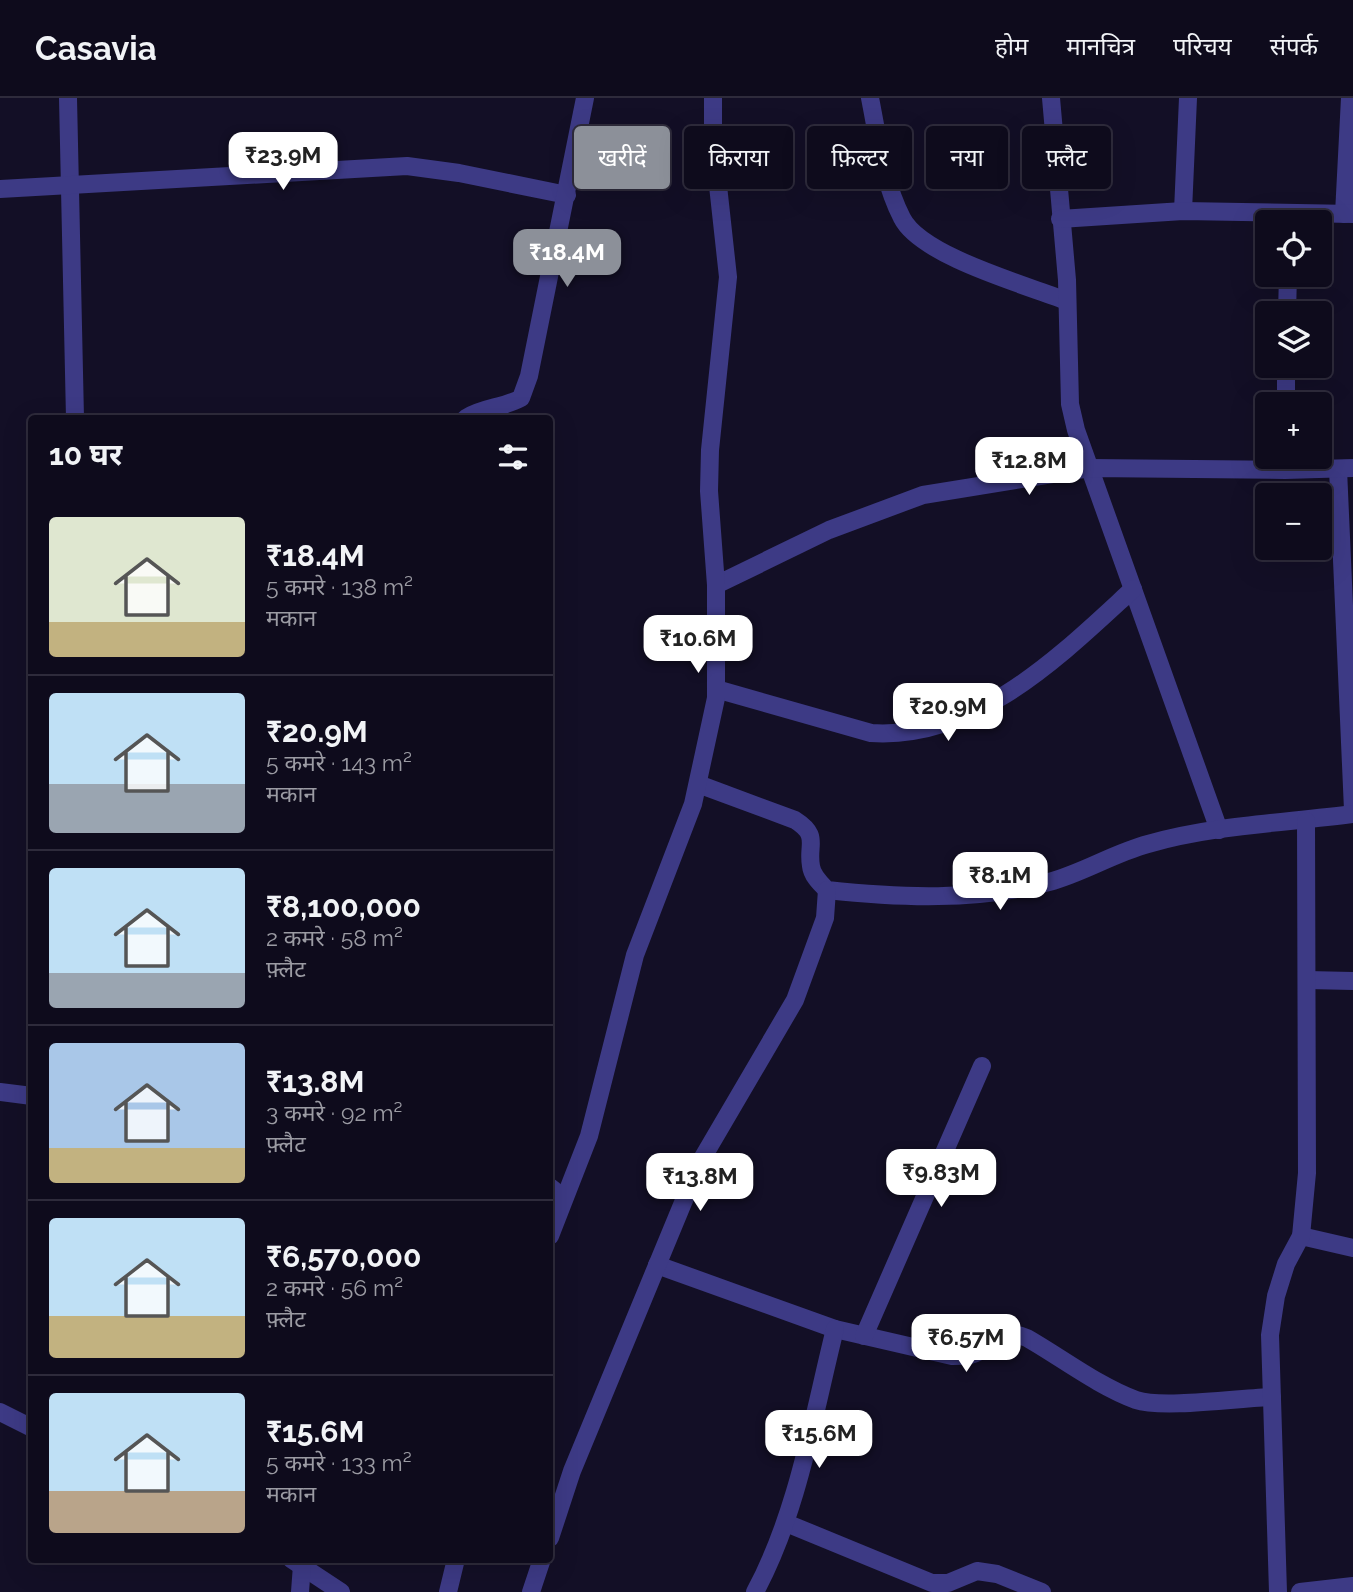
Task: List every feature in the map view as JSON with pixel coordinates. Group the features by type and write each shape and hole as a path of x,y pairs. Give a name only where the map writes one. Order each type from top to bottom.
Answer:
{"street":[{"path":"68,98 75,415"},
{"path":"471,415 479,410 508,405 521,398 529,376 586,98"},
{"path":"553,1218 557,1193 589,1136 635,955 693,804 716,689 716,585 709,491 710,450 727,277 714,151 713,98"},
{"path":"870,98 887,181 903,220 920,240 942,253 1068,301"},
{"path":"1051,98 1068,301 1070,404 1090,468 1219,830"},
{"path":"1183,211 1188,98"},
{"path":"1348,214 1350,98"},
{"path":"0,189 407,166 459,173 567,195"},
{"path":"1060,219 1183,211 1255,215"},
{"path":"716,585 829,530 923,495 1090,468 1255,464"},
{"path":"698,784 795,820 806,827 812,839 811,867 817,880 827,890 917,896 985,896 1051,882 1148,844 1219,830 1306,821 1353,812 1345,468"},
{"path":"716,689 871,733 893,735 938,726 963,717 1045,668 1133,589"},
{"path":"1278,1592 1270,1335 1276,1296 1286,1264 1301,1236 1307,1173 1306,821"},
{"path":"553,1529 572,1471 699,1164 795,1000 825,918 827,890"},
{"path":"1307,980 1353,981"},
{"path":"864,1336 982,1066"},
{"path":"0,1092 28,1096"},
{"path":"1301,1236 1353,1248"},
{"path":"657,1265 835,1329 952,1356 971,1355 985,1347 996,1336 1012,1332 1138,1401 1161,1403 1272,1396"},
{"path":"755,1592 770,1564 786,1523 835,1329"},
{"path":"0,1412 28,1425"},
{"path":"786,1523 932,1583 948,1583 977,1572 997,1574 1042,1592"},
{"path":"448,1592 455,1563"},
{"path":"531,1592 541,1563"},
{"path":"301,1564 301,1592"},
{"path":"301,1564 341,1592"},
{"path":"1300,1592 1353,1586"}]}
